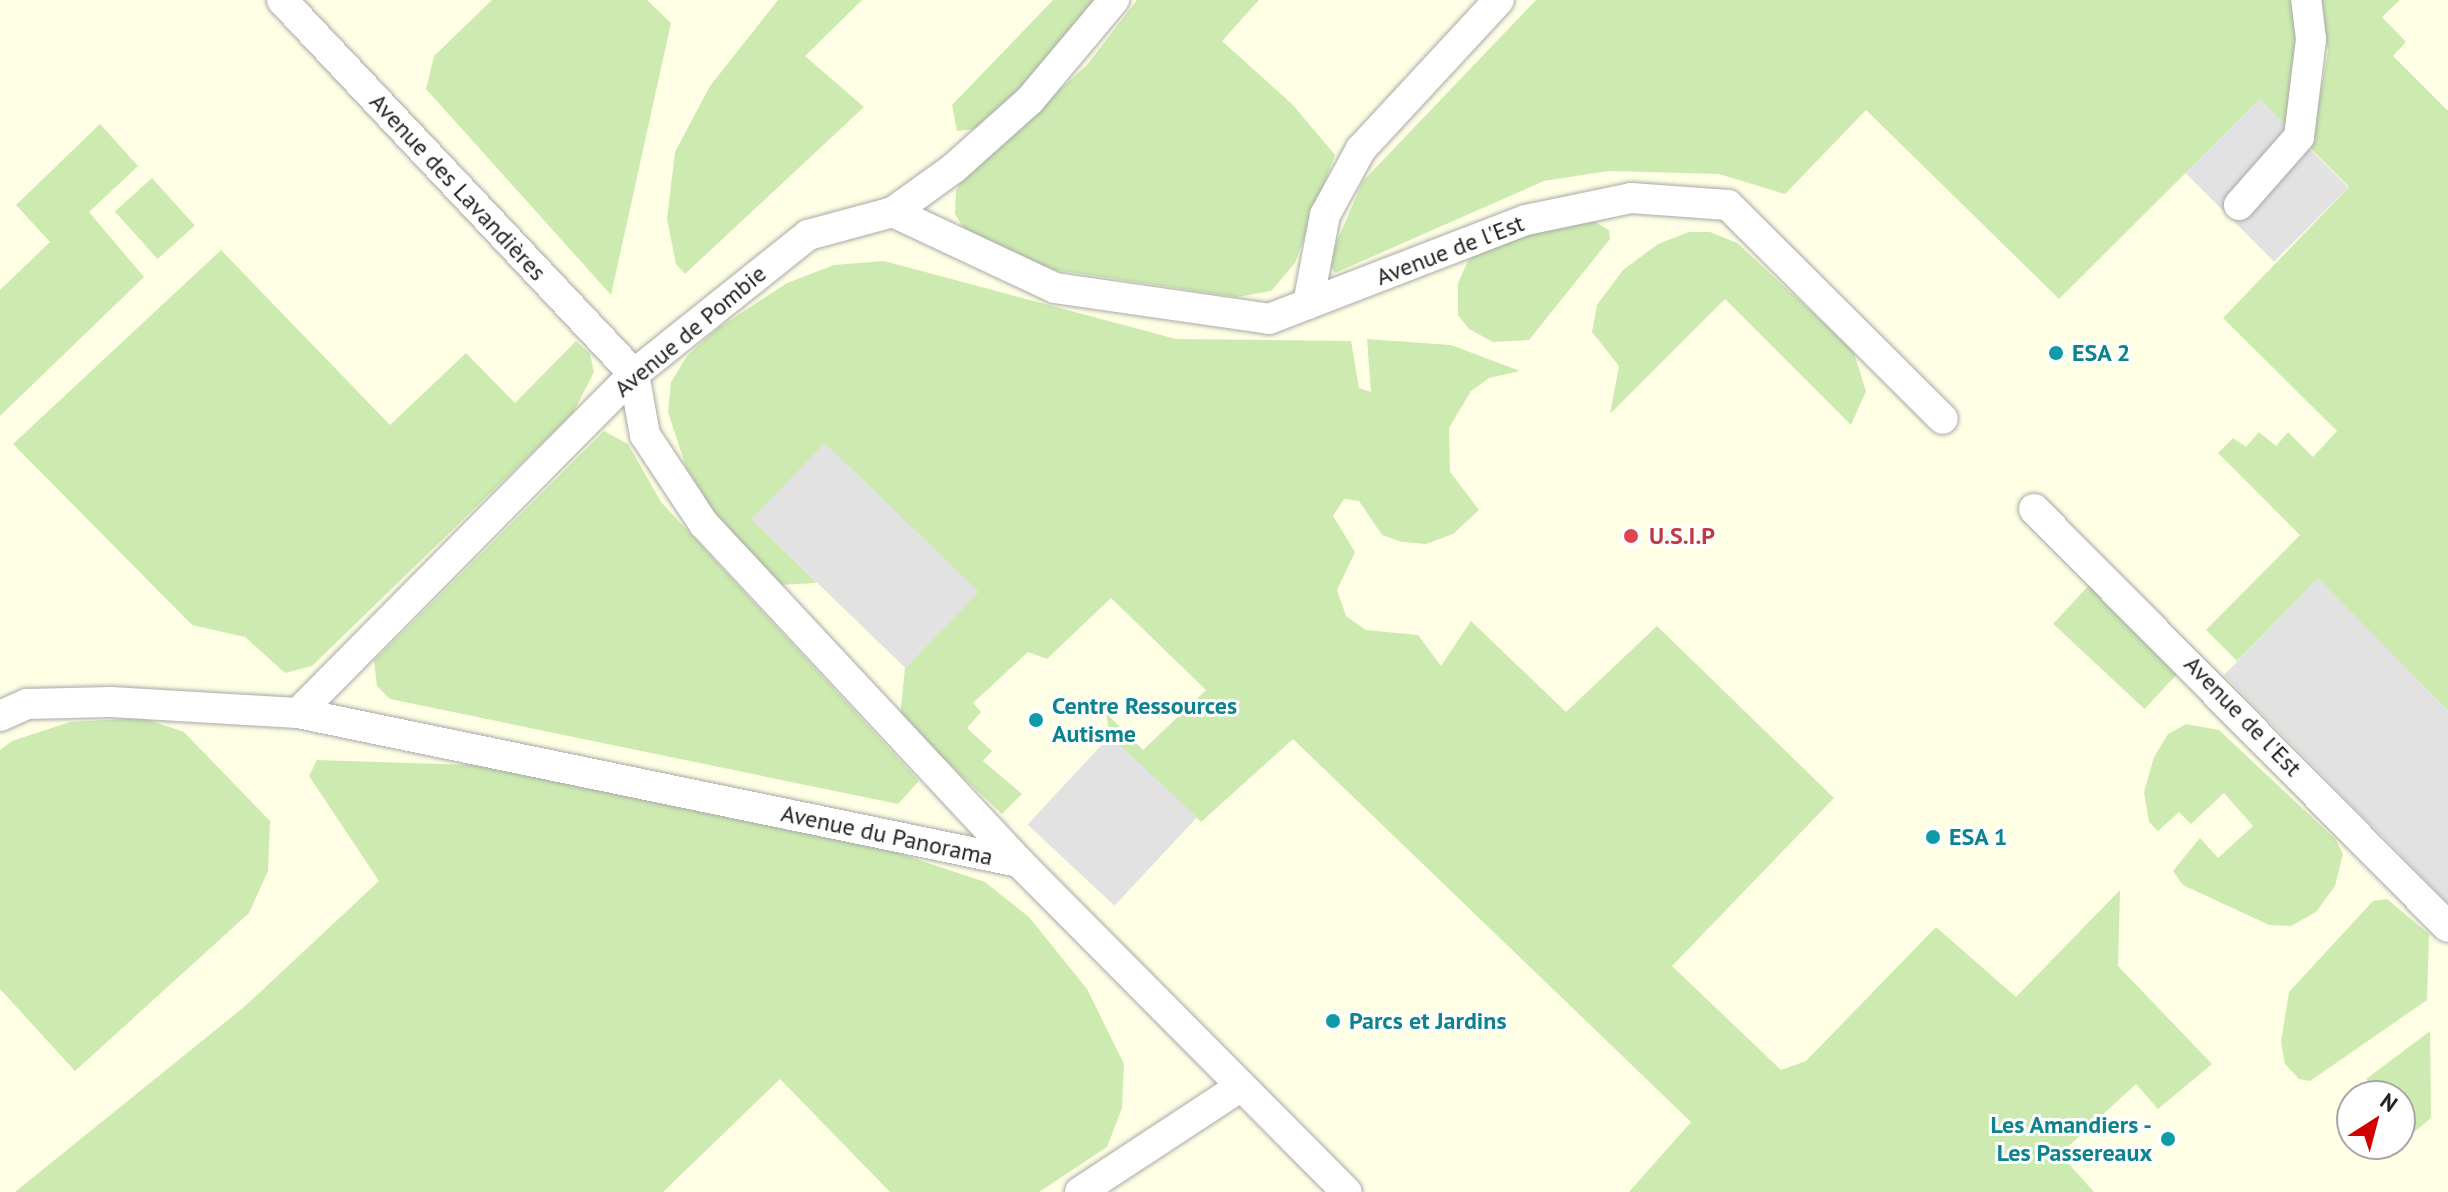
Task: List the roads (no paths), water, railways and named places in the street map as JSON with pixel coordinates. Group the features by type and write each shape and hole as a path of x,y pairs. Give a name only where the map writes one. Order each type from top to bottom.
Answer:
{"lane":[{"name":"Avenue des Lavandières","path":"282,0 634,374"},
{"name":"Avenue de Pombie","path":"298,713 634,374 808,235 893,212 954,168 1030,100 1114,0"},
{"path":"1308,304 1325,215 1361,149 1499,0"},
{"path":"2239,205 2299,137 2311,39 2306,0"},
{"name":"Avenue de l'Est","path":"893,212 1055,288 1269,319 1526,220 1631,198 1728,205 1943,419"},
{"path":"634,374 645,435 704,524 1019,862"},
{"name":"Avenue de l'Est","path":"2034,509 2448,927"},
{"name":"Avenue du Panorama","path":"0,716 27,704 111,702 215,711 298,713 1019,862 1347,1192"},
{"path":"1080,1192 1240,1087"}],"place":[{"name":"ESA 2","path":"2056,353"},
{"name":"U.S.I.P","path":"1631,536"},
{"name":"Centre Ressources Autisme","path":"1036,720"},
{"name":"ESA 1","path":"1933,837"},
{"name":"Parcs et Jardins","path":"1333,1021"},
{"name":"Les Amandiers - Les Passereaux","path":"2168,1139"}]}
